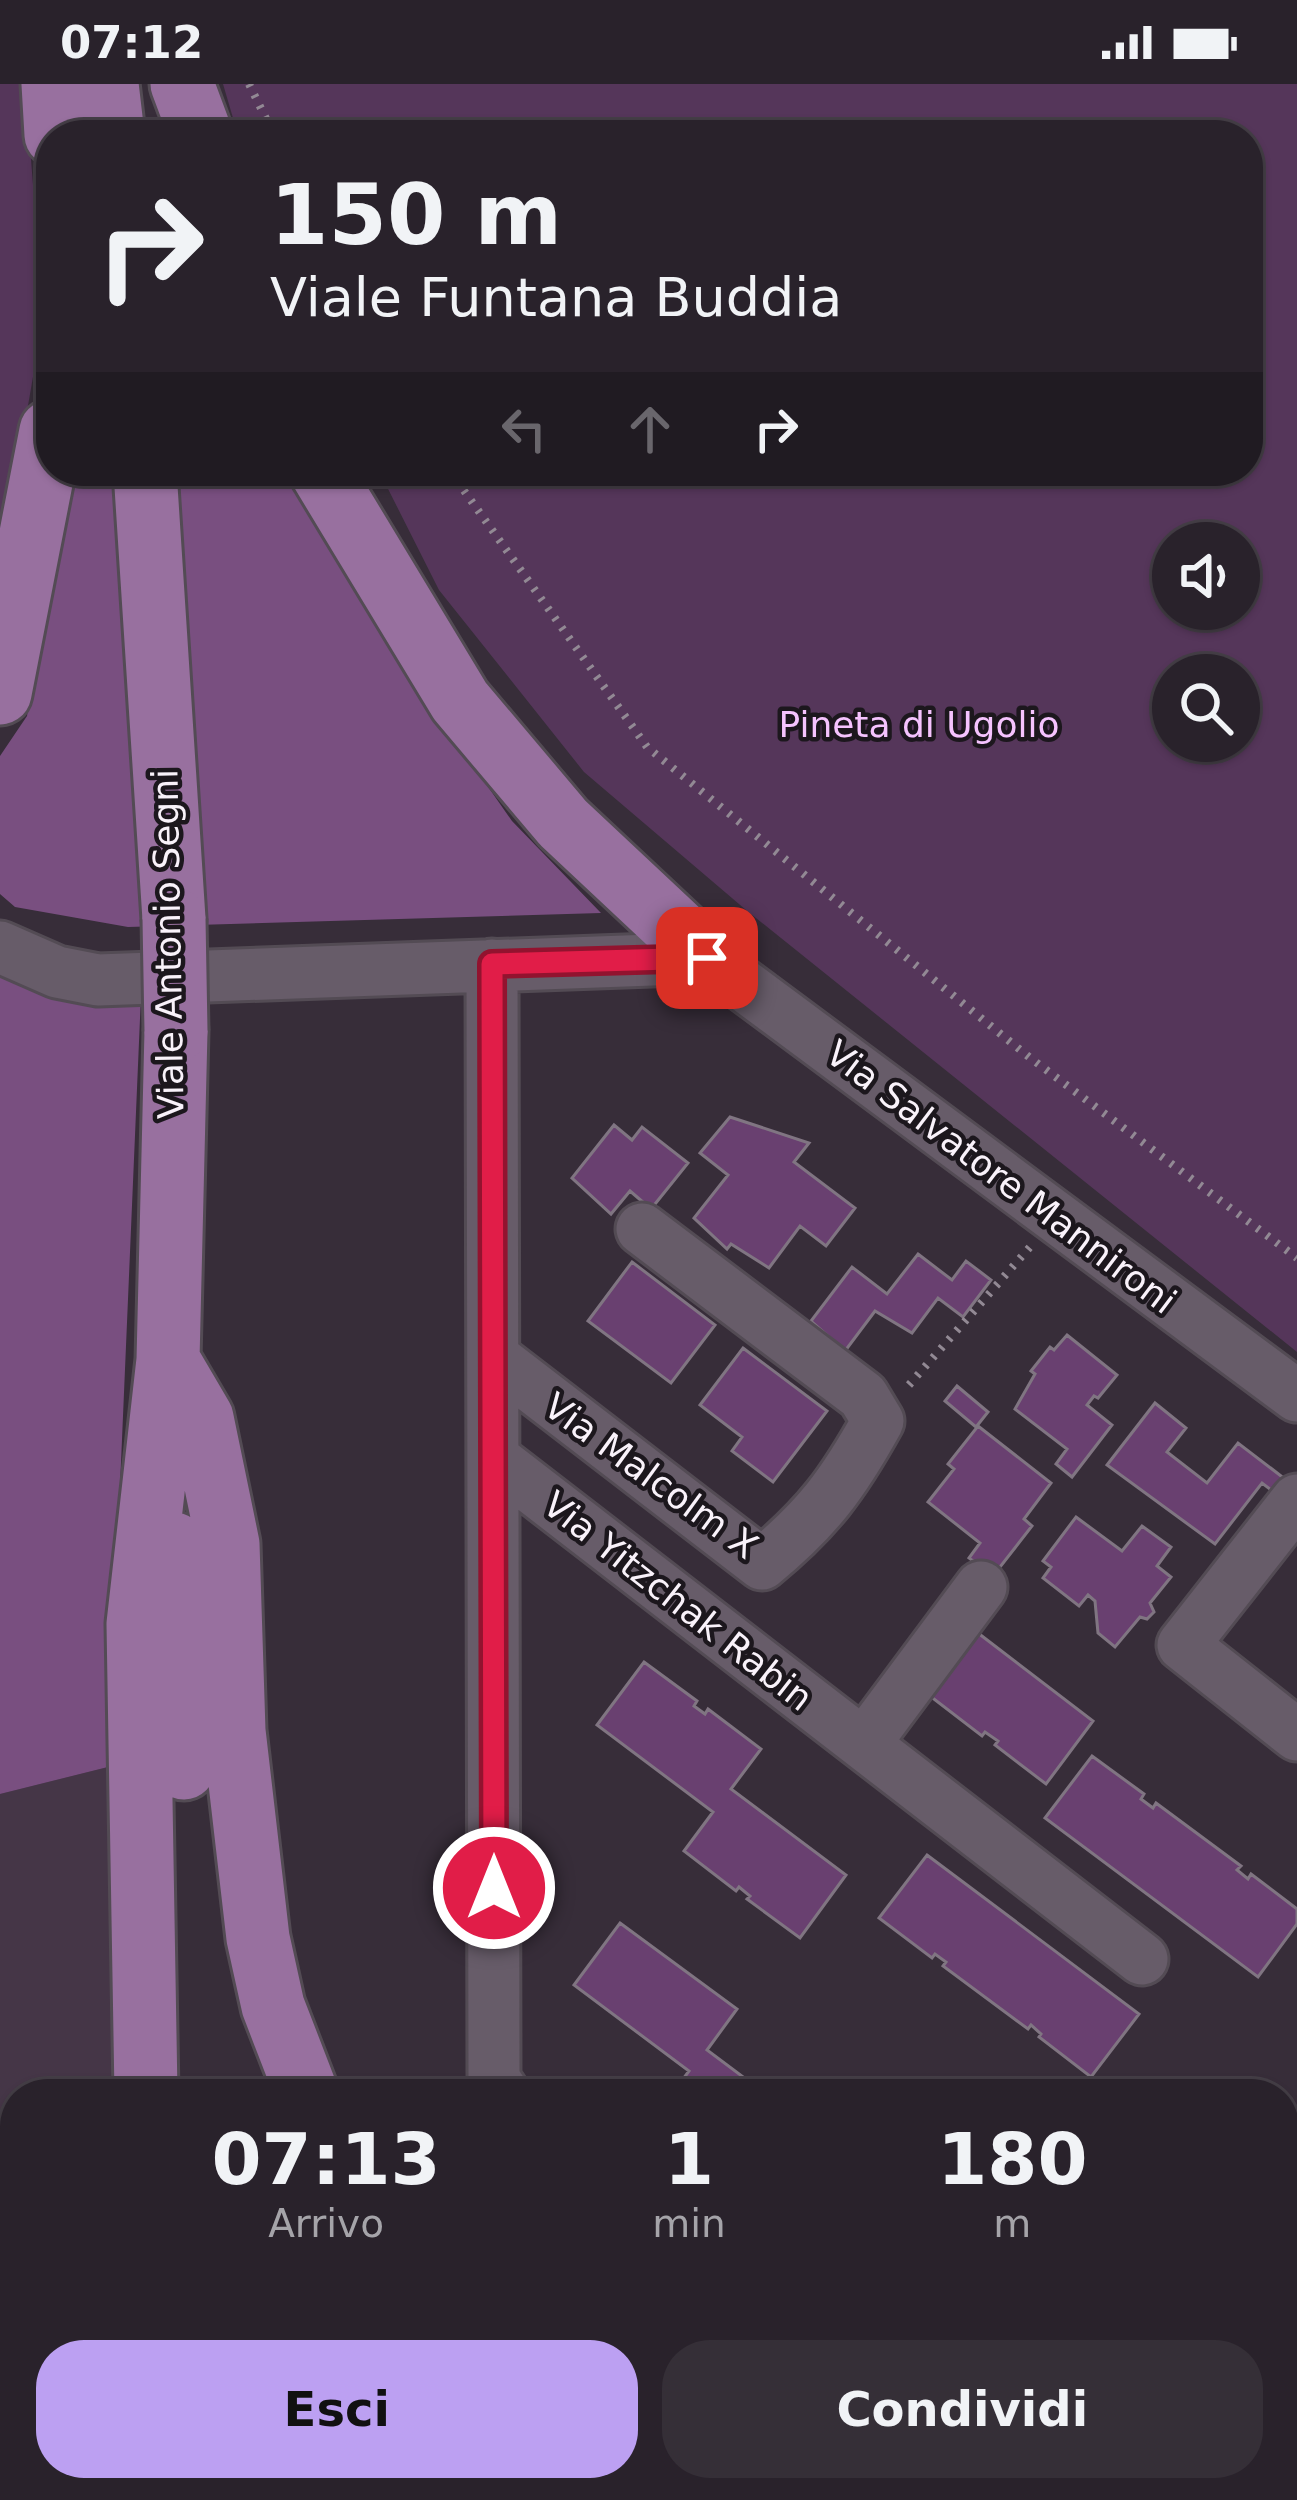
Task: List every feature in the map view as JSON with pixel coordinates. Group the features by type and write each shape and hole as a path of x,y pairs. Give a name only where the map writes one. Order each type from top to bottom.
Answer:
{"main road":[{"path":"52,84 55,120"},
{"path":"107,84 111,120"},
{"path":"182,84 195,120"},
{"path":"0,693 11,589 37,486"},
{"name":"Viale Antonio Segni","path":"146,486 174,920 176,1031 164,1389 138,1624 146,2079"},
{"path":"330,486 460,701 563,824 707,958"},
{"path":"164,1389 202,1418 228,1544 234,1731 258,1938 273,2006 301,2079"},
{"name":"Viale Antonio Segni","path":"164,1389 183,1634 185,2079"}],"street":[{"path":"0,946 56,972 98,980 707,958"},
{"name":"Via Salvatore Mannironi","path":"707,958 1297,1396"},
{"path":"492,964 494,2079"},
{"path":"641,1229 862,1396 878,1421"},
{"name":"Via Malcolm X","path":"493,1358 762,1564 806,1528 845,1480 878,1421"},
{"name":"Via Yitzchak Rabin","path":"493,1459 1142,1959"},
{"path":"1297,1499 1184,1646 1297,1736"},
{"path":"864,1744 981,1587"}],"path":[{"path":"249,84 267,120"},
{"path":"461,486 647,747 1029,1057 1297,1258"},
{"path":"878,1421 1054,1219"}],"shaded area":[{"path":"74,486 300,486 373,622 512,821 601,913 128,927 15,907 0,894 0,756 27,716 61,501"},
{"path":"0,974 141,995 108,1767 0,1794"},
{"path":"108,1767 125,2079 0,2079 0,1794"}],"green space":[{"path":"0,84 25,84 36,223 36,338 0,567"},
{"name":"Pineta di Ugolio","path":"223,84 1297,84 1297,1352 746,910 584,772 439,590 387,486 1263,486 1263,120 234,120"}],"building":[{"path":"730,1117 809,1143 794,1162 855,1208 826,1246 800,1226 769,1268 731,1244 727,1249 694,1218 728,1175 700,1153"},
{"path":"614,1125 632,1140 642,1127 688,1163 651,1209 630,1191 611,1214 572,1178"},
{"path":"918,1254 952,1280 966,1261 991,1280 963,1317 938,1298 912,1333 875,1311 845,1351 811,1321 852,1267 887,1294"},
{"path":"632,1262 715,1325 671,1383 588,1321"},
{"path":"1067,1335 1117,1375 1087,1405 1112,1425 1072,1477 1056,1464 1067,1449 1015,1409 1035,1374 1031,1371"},
{"path":"743,1348 827,1411 773,1482 732,1451 742,1437 700,1405"},
{"path":"957,1386 988,1412 976,1427 945,1401"},
{"path":"1155,1403 1186,1428 1167,1452 1207,1483 1238,1443 1285,1479 1275,1493 1262,1483 1215,1544 1107,1465"},
{"path":"978,1426 1051,1483 1024,1519 1032,1526 993,1576 969,1558 980,1543 928,1502 954,1469 948,1464"},
{"path":"1076,1517 1122,1551 1142,1526 1171,1547 1157,1566 1171,1577 1150,1603 1154,1612 1147,1619 1140,1617 1115,1647 1098,1633 1095,1601 1088,1595 1079,1606 1043,1578 1051,1567 1043,1561"},
{"path":"978,1633 1093,1721 1046,1784 995,1745 998,1741 985,1732 982,1736 930,1696"},
{"path":"644,1662 697,1701 694,1706 705,1714 708,1709 761,1749 731,1789 846,1875 800,1938 747,1899 750,1896 739,1887 736,1891 684,1851 713,1812 597,1725"},
{"path":"1092,1756 1144,1794 1141,1799 1153,1808 1156,1803 1241,1866 1237,1870 1248,1879 1251,1874 1297,1909 1297,1924 1258,1977 1045,1818"},
{"path":"927,1855 1139,2014 1091,2077 1039,2037 1031,2025 1028,2029 943,1966 946,1962 935,1954 932,1958 879,1918"},
{"path":"620,1923 737,2009 707,2050 746,2079 683,2079 689,2071 574,1985"}],"route":[{"path":"494,1888 492,964 707,958"}]}
